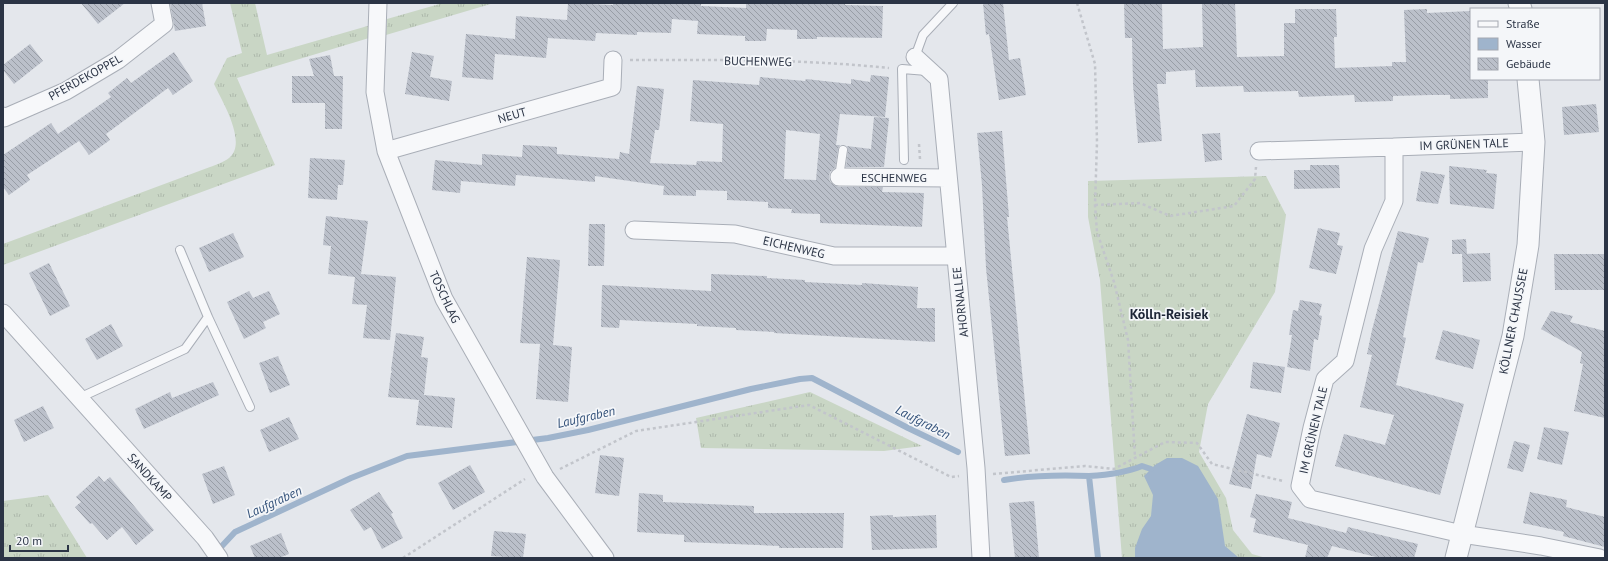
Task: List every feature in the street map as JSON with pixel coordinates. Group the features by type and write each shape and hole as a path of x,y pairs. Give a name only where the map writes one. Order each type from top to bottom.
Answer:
{"street":[{"name":"PFERDEKOPPEL","path":"3,116 4,118 66,91 118,60 164,24 160,3"},
{"name":"TOSCHLAG","path":"378,3 375,92 386,151 444,299 543,472 605,558"},
{"name":"AHORNALLEE","path":"915,57 939,79 944,178 955,256 977,475 981,558"},
{"name":"NEUT","path":"386,151 612,87 613,60"},
{"name":"KÖLLNER CHAUSSEE","path":"1456,558 1513,336 1528,245 1534,142 1528,80"},
{"name":"IM GRÜNEN TALE","path":"1259,151 1534,142"},
{"name":"IM GRÜNEN TALE","path":"1394,147 1394,201 1373,249 1345,361 1325,379 1312,428 1300,486 1310,498 1462,534 1540,546 1600,558"},
{"name":"ESCHENWEG","path":"839,177 944,178"},
{"name":"EICHENWEG","path":"634,230 735,234 834,256 955,256"},
{"name":"SANDKAMP","path":"3,314 205,538 219,558"}],"lane":[{"path":"915,57 923,35 953,3"},
{"path":"904,160 902,69 930,71"},
{"path":"839,177 843,150"},
{"path":"180,250 208,317 250,407"},
{"path":"79,398 186,349 208,317"}],"path":[{"path":"1077,3 1095,64 1097,142 1095,205 1097,232 1114,282 1128,340 1136,457"},
{"name":"BUCHENWEG","path":"613,60 744,60 850,64 902,69"},
{"path":"919,139 920,161 939,162 944,178"},
{"path":"1095,205 1140,203 1170,216 1234,206 1255,179 1259,151"},
{"path":"403,558 543,472 636,431 809,405 951,477 1084,466 1114,469 1165,442 1197,443 1212,464 1300,486"}],"green space":[{"path":"230,3 255,3 267,55 371,25 369,38 237,78 275,165 3,265 3,244 215,165 229,158 234,151 236,142 235,132 232,122 214,84 227,58 242,53"},
{"path":"443,3 494,3 386,35 387,19"},
{"path":"1266,176 1286,215 1275,292 1208,404 1199,452 1226,498 1233,530 1252,554 1266,558 1122,558 1100,280 1088,217 1088,181"},
{"path":"810,392 922,446 884,451 701,448 696,418"},
{"path":"48,495 87,558 3,558 3,501"}],"water":[{"path":"1167,458 1182,458 1198,466 1218,499 1225,546 1239,558 1135,558 1135,548 1142,529 1151,516 1153,495 1144,476 1155,465"}],"building":[{"path":"81,3 125,3 98,24"},
{"path":"170,3 202,3 206,26 175,31"},
{"path":"568,3 613,5 613,3 701,3 701,6 746,8 746,3 845,3 845,5 883,6 882,38 817,37 817,39 797,39 797,30 767,29 766,41 745,41 745,36 697,34 698,21 672,19 671,33 637,32 637,35 596,33 595,41 548,38 546,58 495,54 493,80 462,77 466,34 515,39 516,16 567,20"},
{"path":"983,3 1003,3 1009,60 1020,58 1026,95 999,100 989,34 986,35"},
{"path":"1124,3 1162,3 1163,49 1203,47 1202,3 1235,3 1237,57 1284,56 1284,23 1295,23 1295,9 1336,9 1337,37 1334,37 1335,68 1392,66 1392,62 1406,62 1404,10 1427,9 1427,13 1470,11 1470,80 1488,80 1488,98 1450,99 1450,95 1393,96 1393,101 1355,102 1354,95 1299,97 1298,91 1244,92 1243,86 1196,87 1195,70 1166,72 1166,84 1157,84 1162,141 1138,143 1133,85 1132,38 1125,38"},
{"path":"30,44 43,61 14,84 3,70 3,65"},
{"path":"174,52 193,81 173,95 168,88 106,134 110,140 89,155 79,141 27,175 30,180 9,195 3,187 3,155 51,123 58,134 111,97 108,93 127,78 131,83"},
{"path":"412,52 434,56 430,77 452,81 449,101 405,94"},
{"path":"330,55 334,76 343,76 342,129 325,129 325,103 292,103 292,76 314,76 309,59"},
{"path":"871,75 889,77 885,117 840,114 836,145 840,145 835,168 830,172 830,182 839,187 883,187 882,192 924,193 922,227 820,223 820,214 791,213 792,209 768,208 768,202 727,200 727,191 696,190 696,196 663,195 664,186 595,176 595,182 516,175 515,186 461,181 460,193 432,190 435,160 482,165 482,154 522,157 523,145 557,147 557,154 619,159 620,152 629,154 637,86 664,89 659,130 655,130 650,163 696,165 697,161 722,162 723,124 690,121 693,80 759,85 760,77 805,81 806,79 851,84 851,79 870,82","holes":["786,130 820,134 816,180 784,179"]},
{"path":"1596,104 1599,132 1564,135 1562,107"},
{"path":"874,117 889,118 884,167 846,167 848,151 847,146 871,149"},
{"path":"1002,131 1009,217 1007,217 1030,454 1005,456 986,268 982,185 977,133"},
{"path":"1220,133 1222,160 1205,162 1202,134"},
{"path":"310,158 345,160 343,185 338,185 337,200 308,198"},
{"path":"1310,165 1339,165 1340,188 1294,189 1294,170 1310,170"},
{"path":"1449,166 1487,170 1486,173 1497,174 1494,209 1450,204"},
{"path":"1421,171 1445,175 1438,204 1416,201"},
{"path":"326,216 368,221 361,274 396,277 390,340 363,338 367,305 352,304 355,277 328,274 331,246 323,245"},
{"path":"589,224 605,224 604,266 588,266"},
{"path":"1318,228 1340,233 1337,245 1343,246 1336,274 1309,268"},
{"path":"1398,231 1429,238 1423,263 1418,262 1403,337 1406,338 1396,385 1464,404 1440,495 1335,466 1344,434 1385,445 1394,415 1360,407 1372,355 1367,354 1372,330"},
{"path":"233,233 244,257 209,272 199,248"},
{"path":"1466,239 1467,254 1452,254 1452,240"},
{"path":"1490,253 1491,281 1463,282 1462,254"},
{"path":"1554,254 1605,254 1605,290 1555,290"},
{"path":"527,257 560,260 553,345 572,347 568,402 536,399 540,344 520,343"},
{"path":"49,263 70,306 50,316 29,273"},
{"path":"711,274 767,276 767,278 805,280 805,282 862,285 862,283 918,287 917,308 935,308 935,342 774,333 736,330 736,328 697,326 697,324 620,320 619,328 601,327 602,285 711,291"},
{"path":"249,291 253,298 269,291 280,314 263,322 266,328 244,339 227,302"},
{"path":"1300,300 1322,304 1319,315 1322,316 1318,340 1314,339 1310,371 1287,367 1292,335 1289,335 1293,310 1298,311"},
{"path":"1551,311 1573,316 1570,322 1605,331 1605,418 1574,411 1583,364 1580,363 1582,352 1541,329"},
{"path":"111,324 123,346 97,360 85,339"},
{"path":"1443,330 1480,340 1473,369 1435,359"},
{"path":"396,333 424,337 421,357 428,358 424,395 455,398 452,428 416,425 419,400 388,397"},
{"path":"278,356 290,385 270,393 259,363"},
{"path":"1253,362 1285,367 1281,393 1250,388"},
{"path":"213,382 219,395 144,429 135,409 170,392 172,398"},
{"path":"43,406 54,428 24,442 14,420"},
{"path":"1247,414 1280,423 1271,458 1257,454 1251,489 1229,484"},
{"path":"289,417 299,439 269,452 260,430"},
{"path":"1544,427 1569,432 1562,465 1537,459"},
{"path":"1514,441 1530,445 1523,472 1507,468"},
{"path":"600,455 624,458 619,496 595,493"},
{"path":"470,465 485,492 453,510 438,483"},
{"path":"224,466 235,495 213,504 202,474"},
{"path":"99,476 104,482 110,477 154,530 136,545 122,527 107,540 75,507 81,502 76,497"},
{"path":"379,492 393,513 391,514 403,538 382,549 371,527 364,531 350,510"},
{"path":"1530,492 1567,500 1566,507 1605,517 1605,547 1563,536 1564,532 1523,523"},
{"path":"639,493 663,495 663,502 754,506 754,513 844,513 843,548 779,548 779,546 684,542 684,535 637,532"},
{"path":"1256,494 1292,502 1288,518 1346,533 1348,527 1418,544 1414,558 1380,558 1332,546 1327,558 1305,558 1308,545 1253,532 1256,519 1250,517"},
{"path":"1034,501 1039,558 1015,558 1009,503"},
{"path":"893,515 893,517 936,515 937,548 872,550 870,516"},
{"path":"494,531 526,534 523,558 491,556"},
{"path":"281,533 289,554 279,558 255,558 250,546"}],"waterway":[{"name":"Laufgraben","path":"221,547 235,532 351,478 407,456 548,438 588,430 751,389 800,379 812,378 958,452"},
{"path":"1089,476 1116,473 1142,466 1151,469"},
{"name":"Laufgraben","path":"1004,480 1047,476 1089,476 1098,558"}],"district":[{"name":"Kölln-Reisiek","path":"1169,314"}]}
